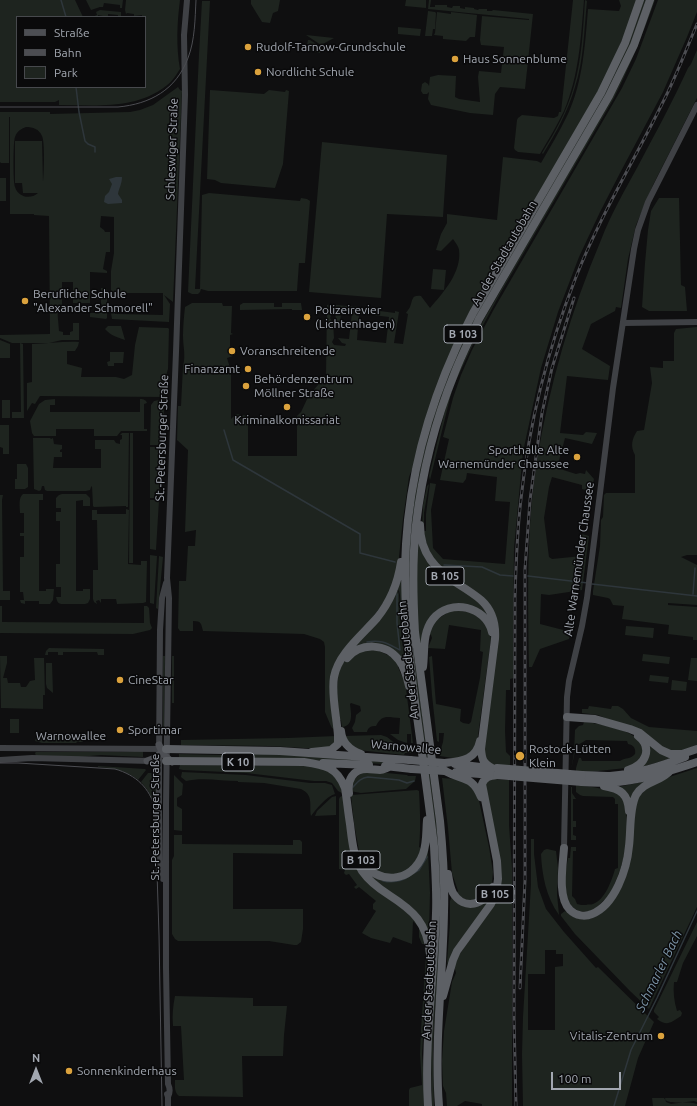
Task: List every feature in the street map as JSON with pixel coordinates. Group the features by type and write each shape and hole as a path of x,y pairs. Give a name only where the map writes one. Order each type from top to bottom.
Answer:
{"highway":[{"name":"An der Stadtautobahn","path":"428,1106 427,1049 436,912 436,874 407,633 405,582 406,544 410,502 421,450 431,413 456,348 473,313 601,93 625,42 640,0"},
{"name":"An der Stadtautobahn","path":"438,1106 436,1057 444,912 443,847 416,639 413,580 415,533 427,460 439,416 455,371 479,319 609,96 634,45 650,0"},
{"name":"B 105","path":"420,498 422,506 420,534 431,562 442,573 481,600 489,610 495,626 494,654 482,749 484,762 486,765 495,770 484,779 482,784 497,861 497,886 491,904 463,941 455,955 439,1010"},
{"path":"368,756 351,750 339,732 333,686 334,677 337,666 342,657 378,617 387,602 397,580 401,559 406,544"},
{"path":"421,682 425,639 435,617 445,610 454,607 461,607 474,610 485,618 490,626 493,639 480,742 476,751 468,758 445,766 454,776 460,777 474,784 481,798 495,871 494,886 488,896 481,902 473,904 466,903 457,898 449,882 447,855 443,847"},
{"path":"312,752 331,750 338,744 339,732 337,691 339,672 348,657 358,650 367,647 383,648 391,652 398,659 405,671 412,706 416,711"},
{"path":"567,717 595,719 630,728 640,733 661,750 670,754 682,754 697,751"},
{"path":"599,776 606,772 634,768 645,758 646,748 642,739 623,727"},
{"name":"Warnowallee","path":"163,753 228,749 312,752 410,760 445,766 585,780"},
{"path":"585,780 599,776 640,772 663,766 697,751"},
{"name":"K 10","path":"163,753 304,762"},
{"path":"304,762 319,764 334,770 342,781 345,788 353,846 357,862 362,872 376,887 402,904 423,926 427,935 430,949 429,970 431,987"},
{"name":"Warnowallee","path":"304,762 338,763 412,769 445,766"},
{"path":"585,780 613,783 631,781 697,762"},
{"name":"B 103","path":"389,767 382,770 366,769 357,771 349,782 349,795 356,845 358,854 365,867 378,876 395,878 403,876 415,867 420,861 424,848 426,822 429,808"},
{"path":"564,848 562,894 567,907 575,914 584,916 592,914 600,910 609,900 621,877 629,848 635,796 639,790 648,783 665,776 670,771"},
{"path":"585,780 613,788 623,794 629,804 631,822"}],"main road":[{"path":"148,761 163,753"}],"street":[{"name":"Schleswiger Straße","path":"178,299 185,94 184,34 187,0"},
{"name":"Alte Warnemünder Chaussee","path":"564,848 567,697 569,681 582,626 589,582 613,388 634,249 642,217 648,202 697,105"},
{"name":"St.-Petersburger Straße","path":"168,1106 169,1087 163,753 169,598 167,578 178,299"},
{"path":"623,322 697,322"},
{"name":"Warnowallee","path":"0,748 163,753"},
{"name":"Warnowallee","path":"0,760 32,758 148,761"}],"green space":[{"path":"0,0 75,0 83,16 16,16 16,88 146,88 146,16 126,14 126,0 180,0 177,34 180,69 166,86 154,94 128,103 101,105 59,105 59,100 55,102 0,102"},
{"path":"86,0 123,0 122,8 120,8 120,5 104,3 103,7 91,10"},
{"path":"251,0 280,0 278,11 273,13 270,23 262,22 251,4"},
{"path":"406,0 426,0 426,8 405,6"},
{"path":"429,0 431,0 430,7 435,7 435,5 447,5 447,7 452,8 453,6 460,6 460,8 465,9 465,7 478,10 487,9 487,11 493,10 533,14 525,89 500,87 495,94 493,115 470,113 431,105 428,99 429,92 427,94 423,94 421,91 422,84 425,82 429,86 430,77 438,75 456,76 455,97 480,102 479,71 501,73 504,47 481,45 482,16 529,19 428,9"},
{"path":"573,0 584,0 576,71 569,98 561,117 540,154 518,152 514,148 518,118 522,115 554,118 558,116 559,112 561,112"},
{"path":"585,0 587,1 582,56 578,77 565,113 543,154 542,153 564,113 577,75 583,33"},
{"path":"619,0 637,0 630,22 599,92 477,298 409,477 403,519 399,571 402,583 409,674 401,664 398,667 406,689 413,743 411,743 411,734 407,734 407,743 398,740 390,734 399,734 400,718 385,717 378,722 376,726 369,728 367,732 354,732 352,728 356,715 361,711 360,706 351,703 350,722 346,726 342,727 341,720 339,720 337,689 339,672 345,661 370,647 403,662 404,660 400,595 399,591 395,587 337,666 334,729 332,728 325,712 325,647 324,642 320,639 304,634 203,631 201,623 196,621 193,621 193,631 180,631 178,628 179,581 186,581 188,546 195,546 196,530 185,532 188,450 177,440 178,406 181,406 184,358 183,332 185,307 192,303 222,303 223,306 232,306 231,333 233,334 230,335 230,346 234,347 233,356 227,358 231,371 231,419 236,414 248,416 248,456 297,456 297,416 301,412 309,395 326,376 327,305 331,304 333,307 333,312 330,318 333,322 334,338 332,342 334,345 345,346 346,344 342,343 338,338 349,339 352,313 348,312 348,306 370,310 367,311 367,314 359,314 357,340 386,343 389,317 373,315 374,312 372,310 395,313 395,311 399,312 394,343 403,344 408,314 406,313 413,298 415,296 421,296 430,308 450,282 458,266 459,249 453,239 441,251 436,250 441,234 447,223 447,214 497,220 503,157 537,161 541,163 568,114 577,89 586,36 588,9 619,11 621,6"},
{"path":"643,0 647,0 631,44 607,95 481,311 420,477 413,644 437,829 441,874 440,950 433,1049 434,1106 432,1106 431,1049 439,912 411,645 408,559 414,499 432,420 449,372 465,335 478,310 604,94"},
{"path":"653,0 655,0 641,38 614,98 501,292 475,340 454,385 430,480 429,476 448,398 457,375 484,319 612,97"},
{"path":"658,0 697,0 697,12 663,92 600,212 579,257 558,312 541,368 523,452 514,548 514,678 510,679 510,690 506,690 505,731 506,752 510,756 510,766 493,765 489,764 484,755 493,615 433,561 422,531 423,505 427,486 429,484 424,513 424,531 426,531 426,514 430,483 436,484 431,510 433,548 443,559 505,564 510,502 495,501 497,477 467,473 466,479 463,483 440,480 449,439 443,437 453,398 472,350 494,309 622,88 636,59"},
{"path":"202,1 210,1 195,289 200,289 202,195 209,193 300,201 301,198 310,201 305,263 299,263 297,291 208,291 201,289 198,294 188,292"},
{"path":"100,10 121,12 121,16 108,14 108,16 94,16 97,15 96,12"},
{"path":"428,11 436,13 435,29 433,29 432,36 425,36"},
{"path":"437,12 477,15 475,37 470,37 466,41 443,39 443,36 434,35"},
{"path":"398,27 421,29 420,36 398,34"},
{"path":"306,35 334,38 321,45"},
{"path":"308,40 321,47 320,53 306,50"},
{"path":"697,50 697,98 653,185 636,225 628,259 621,308 616,307 615,311 591,324 582,349 610,366 608,380 567,376 560,433 583,435 586,432 597,433 592,444 565,438 557,468 576,474 585,474 586,470 594,479 591,491 582,489 582,485 552,477 544,518 549,557 552,559 582,556 582,534 589,536 582,590 549,595 541,594 540,624 571,632 569,639 540,649 532,667 529,667 528,564 533,487 548,404 562,349 580,294 605,230"},
{"path":"178,87 182,91 173,302 164,295 170,304 169,322 112,319 111,313 113,309 115,309 115,314 163,315 163,293 115,293 115,296 112,296 111,271 114,253 114,217 101,216 100,227 105,232 110,232 110,252 106,252 103,269 107,271 107,273 90,272 90,303 73,303 73,282 62,282 62,307 57,307 59,331 63,332 63,335 70,335 70,332 73,331 73,323 79,323 79,340 62,340 49,343 12,343 0,338 0,335 50,334 49,216 34,214 10,214 10,117 9,163 1,163 0,112 50,112 50,114 130,112 153,105","holes":["26,127 37,130 42,136 44,145 43,182 42,141 15,141 15,183 22,183 23,193 38,193 28,197 19,193 15,187 14,178 14,140 18,132"]},
{"path":"210,90 264,94 269,90 289,91 283,164 275,188 221,183 215,180 207,179"},
{"path":"322,142 447,155 443,217 387,214 381,298 309,292"},
{"path":"0,178 6,178 6,201 0,201"},
{"path":"659,198 679,198 681,285 685,287 687,311 649,311 642,307 648,230 651,211"},
{"path":"433,269 446,270 444,290 431,289"},
{"path":"101,288 106,288 107,290 107,307 101,307"},
{"path":"243,303 274,303 274,307 282,307 282,303 301,303 302,310 240,310 240,305"},
{"path":"336,305 347,306 346,312 341,312 340,324 336,324"},
{"path":"101,309 107,309 106,319 90,317 90,313 101,313"},
{"path":"108,326 121,326 125,340 114,336 105,329"},
{"path":"139,327 169,329 168,369 165,379 165,397 40,396 35,404 32,403 27,411 27,383 32,382 32,344 79,342 75,351 67,351 67,364 82,368 81,377 116,377 124,379 132,375 135,345"},
{"path":"697,327 697,555 687,555 681,557 697,565 697,605 668,603 668,605 697,607 697,640 693,640 693,637 668,634 669,625 622,619 624,606 613,605 608,598 593,595 593,591 600,546 604,495 606,493 635,493 635,455 632,449 632,443 637,431 644,430 652,383 650,367 663,368 663,361 674,361 674,333 676,329"},
{"path":"0,340 10,344 10,358 0,358"},
{"path":"20,343 23,344 24,418 12,418 12,412 21,412"},
{"path":"110,352 124,352 123,363 114,363 114,366 108,366 107,362 110,361"},
{"path":"55,399 55,405 50,405 50,412 140,412 140,399 144,399 147,403 144,404 144,429 147,429 147,431 121,431 117,436 94,436 94,429 56,429 56,436 34,436 30,421 39,404 45,400"},
{"path":"165,399 161,445 150,445 151,405 154,401"},
{"path":"2,400 10,400 10,418 2,418"},
{"path":"0,425 9,425 9,454 3,454 3,448 0,447"},
{"path":"122,433 129,433 128,507 94,507 92,486 90,490 86,491 47,491 45,490 44,486 42,486 41,490 39,491 34,489 33,438 53,438 54,444 62,445 60,452 62,452 62,457 54,457 53,468 101,468 101,449 95,449 95,440 114,440 116,443 120,444 122,435 120,435"},
{"path":"130,433 133,433 133,563 129,563"},
{"path":"150,447 161,447 159,498 150,498"},
{"path":"17,464 26,464 28,468 28,487 25,489 15,489"},
{"path":"23,494 43,494 43,500 39,500 39,591 54,589 53,600 50,604 39,604 39,601 25,601 25,604 21,603 20,600 24,600 23,592 20,592 20,557 24,557 24,536 20,536 20,533 24,533 24,513 20,513 20,498"},
{"path":"62,494 86,494 90,498 90,506 83,506 83,500 76,501 76,591 90,589 90,599 88,603 85,604 61,604 58,602 56,597 61,597 61,587 56,587 56,564 60,564 60,521 56,521 56,512 61,512 61,508 56,508 56,498"},
{"path":"0,495 3,495 3,591 10,591 10,600 0,600"},
{"path":"150,500 159,500 156,550 150,549"},
{"path":"126,509 129,510 128,564 141,565 141,561 147,561 146,602 117,604 116,599 101,599 101,603 99,600 96,601 97,604 93,599 93,570 98,570 97,520 92,520 92,510 97,510 97,514 126,514"},
{"path":"419,539 422,549 476,599 490,617 443,608 420,645 416,607 417,542"},
{"path":"150,555 157,556 154,604 150,603"},
{"path":"159,556 163,557 158,609 156,608"},
{"path":"396,590 399,594 404,656 402,660 396,652 355,647"},
{"path":"0,606 2,606 2,622 144,623 144,606 147,606 149,608 150,623 152,628 150,630 133,634 0,633"},
{"path":"450,611 470,611 482,619 490,631 491,639 477,743 473,751 459,759 440,756 444,733 439,733 439,742 437,741 429,657 432,656 436,704 461,709 460,721 469,724 471,722 480,678 483,652 480,651 481,630 449,625 445,649 428,648 432,638 429,634 435,621"},
{"path":"626,626 654,628 653,638 625,635"},
{"path":"49,648 104,649 104,655 98,655 97,652 63,652 63,655 58,655 58,652 48,652 48,655 45,655"},
{"path":"643,654 670,657 669,664 642,661"},
{"path":"0,656 7,656 7,663 3,678 7,678 8,683 20,683 21,687 26,687 30,681 35,680 34,658 44,658 45,695 43,695 43,709 1,708"},
{"path":"163,656 165,656 164,733 163,733"},
{"path":"172,656 174,656 174,703 172,703"},
{"path":"691,658 697,658 697,681 688,680"},
{"path":"46,663 52,663 53,693 47,688 46,684"},
{"path":"650,675 669,677 668,683 649,681"},
{"path":"672,680 687,682 686,691 671,690"},
{"path":"589,706 611,709 612,706 618,706 631,718 649,727 697,731 697,747 673,752 610,720 598,715 582,713 582,709 588,709"},
{"path":"10,719 19,719 19,733 10,733"},
{"path":"584,722 618,729 635,737 644,750 640,761 626,768 589,772 576,771 579,758 581,758 582,761 620,761 635,754 634,748 632,745 628,744 627,741 586,740 576,746 571,770 574,753 575,730 579,726 583,725"},
{"path":"381,735 387,737 397,745 410,748 412,753 405,753 404,755 354,749 344,736"},
{"path":"38,736 83,736 83,742 42,743 35,741"},
{"path":"336,736 333,746 321,749 270,746 181,745 181,740"},
{"path":"648,744 672,758 642,767"},
{"path":"143,751 143,757 101,755 79,757 36,756 35,753 36,752"},
{"path":"239,753 313,756 385,762 385,764 303,760 179,758 179,754 225,755"},
{"path":"180,765 314,766 333,775 339,782 342,793 338,791 332,783 326,781 246,773 183,770 179,769"},
{"path":"98,766 146,770 138,780 124,772"},
{"path":"697,768 697,907 649,1009 575,934 561,914 565,911 580,919 593,918 610,904 615,897 637,798 654,782"},
{"path":"367,771 416,776 415,781 406,789 361,793 350,791 355,778"},
{"path":"182,772 246,775 310,783 325,783 332,785 335,794 325,800 311,816 308,794 301,789 264,783 238,781 205,779 186,781 181,777"},
{"path":"148,773 156,773 156,816 152,798 141,782"},
{"path":"174,775 183,784 182,795 177,798 177,806 182,809 182,831 174,830"},
{"path":"442,778 456,779 467,782 478,796 493,872 492,884 483,898 467,901 456,893 458,891 452,873"},
{"path":"491,779 509,780 509,825 512,868 512,1106 482,1106 482,1104 465,1101 457,1106 447,1106 446,1093 443,1086 442,1061 444,1031 452,982 456,973 453,967 497,895 484,785"},
{"path":"645,781 631,802 617,787 633,784"},
{"path":"576,785 605,789 620,795 624,801 627,814 625,849 617,878 609,896 597,908 585,912 572,906 566,897 566,871 568,858 570,858 571,847 576,847 576,851 573,851 572,896 577,904 593,904 597,902 604,894 610,884 615,869 618,868 618,804 615,804 615,799 613,797 580,795 576,792"},
{"path":"571,787 572,793 576,799 573,799 573,821 576,821 576,827 573,827 573,835 576,836 576,840 571,840"},
{"path":"419,791 419,847 422,849 421,853 409,870 389,876 371,869 361,857 359,851 351,795"},
{"path":"344,795 352,857 421,927 428,955 422,1054 426,1106 409,1106 410,1088 422,1085 420,1054 426,955 424,944 422,944 419,937 419,927 413,921 412,944 393,937 390,943 371,938 362,933 376,911 373,909 373,904 376,901 359,887 356,889 354,887 357,885 349,874 346,875 344,873 345,870 339,869 339,799"},
{"path":"336,796 336,815 315,816 317,811 332,797"},
{"path":"174,835 182,835 182,844 293,845 293,840 300,840 302,842 302,854 233,853 233,909 303,909 303,929 301,942 294,945 269,941 178,941 175,939 172,934 172,860 174,856"},
{"path":"531,839 534,839 534,854 538,887 546,909 596,968 598,967 654,1022 638,1058 625,1106 523,1106 523,1017 531,884","holes":["545,950 556,950 556,954 563,954 563,966 555,967 555,1030 528,1030 528,974 545,974"]},
{"path":"547,849 556,851 558,868 557,894 559,915 551,901 542,870 541,854"},
{"path":"428,851 430,893 428,933 366,871 381,880 399,880"},
{"path":"452,896 481,905 489,901 448,966 450,901"},
{"path":"697,922 697,936 683,963 677,982 674,982 674,1000 677,1011 680,1010 682,1013 681,1016 672,1022 664,1023 657,1019 659,1017 654,1010"},
{"path":"175,996 253,998 253,1006 287,1006 283,1056 242,1056 243,1097 179,1096 175,1087 175,1080 184,1080 181,1026 173,1026"},
{"path":"652,1098 664,1098 669,1102 693,1103 697,1104 697,1106 653,1106"},
{"path":"665,1098 697,1098 697,1102 694,1101 671,1104 666,1102"}],"shaded area":[{"path":"122,177 118,194 122,200 122,203 108,204 104,202 105,196 109,192 112,184 109,179"}],"waterway":[{"path":"61,0 66,16"},
{"path":"76,88 85,141 95,147 95,152"},
{"path":"224,430 233,460 360,534 360,553 395,562"},
{"path":"444,565 482,567 500,575 513,576"},
{"path":"693,594 695,568"},
{"path":"528,576 588,583"},
{"path":"592,584 697,596"},
{"path":"367,642 376,641 388,644 400,650 397,623 397,594"},
{"path":"352,788 361,780 368,777 399,780 407,783 414,781"},
{"path":"414,873 419,870 427,857"},
{"path":"383,881 397,881 411,875"},
{"name":"Schmarler Bach","path":"614,1106 631,1050 697,911"}],"tram line":[{"path":"0,107 118,107 141,103 151,99 169,87 183,69 188,58 193,37 196,0"},
{"path":"0,763 115,769 129,775 141,783 153,801 155,809 159,935 162,1106"}],"railway":[{"path":"516,1106 514,1018 515,597 519,523 529,442 548,358 585,254 606,210 668,93 697,24"},
{"path":"520,988 525,880 525,569 530,500 542,413 552,368 574,298"}],"place":[{"name":"Rudolf-Tarnow-Grundschule","path":"248,47"},
{"name":"Haus Sonnenblume","path":"455,59"},
{"name":"Nordlicht Schule","path":"258,72"},
{"name":"Berufliche Schule \"Alexander Schmorell\"","path":"25,301"},
{"name":"Polizeirevier (Lichtenhagen)","path":"307,317"},
{"name":"Voranschreitende","path":"232,351"},
{"name":"Finanzamt","path":"248,369"},
{"name":"Behördenzentrum Möllner Straße","path":"246,386"},
{"name":"Kriminalkomissariat","path":"287,407"},
{"name":"Sporthalle Alte Warnemünder Chaussee","path":"577,457"},
{"name":"CineStar","path":"120,680"},
{"name":"Sportimar","path":"120,730"},
{"name":"Rostock-Lütten Klein","path":"520,756"},
{"name":"Vitalis-Zentrum","path":"661,1036"},
{"name":"Sonnenkinderhaus","path":"69,1071"}]}
